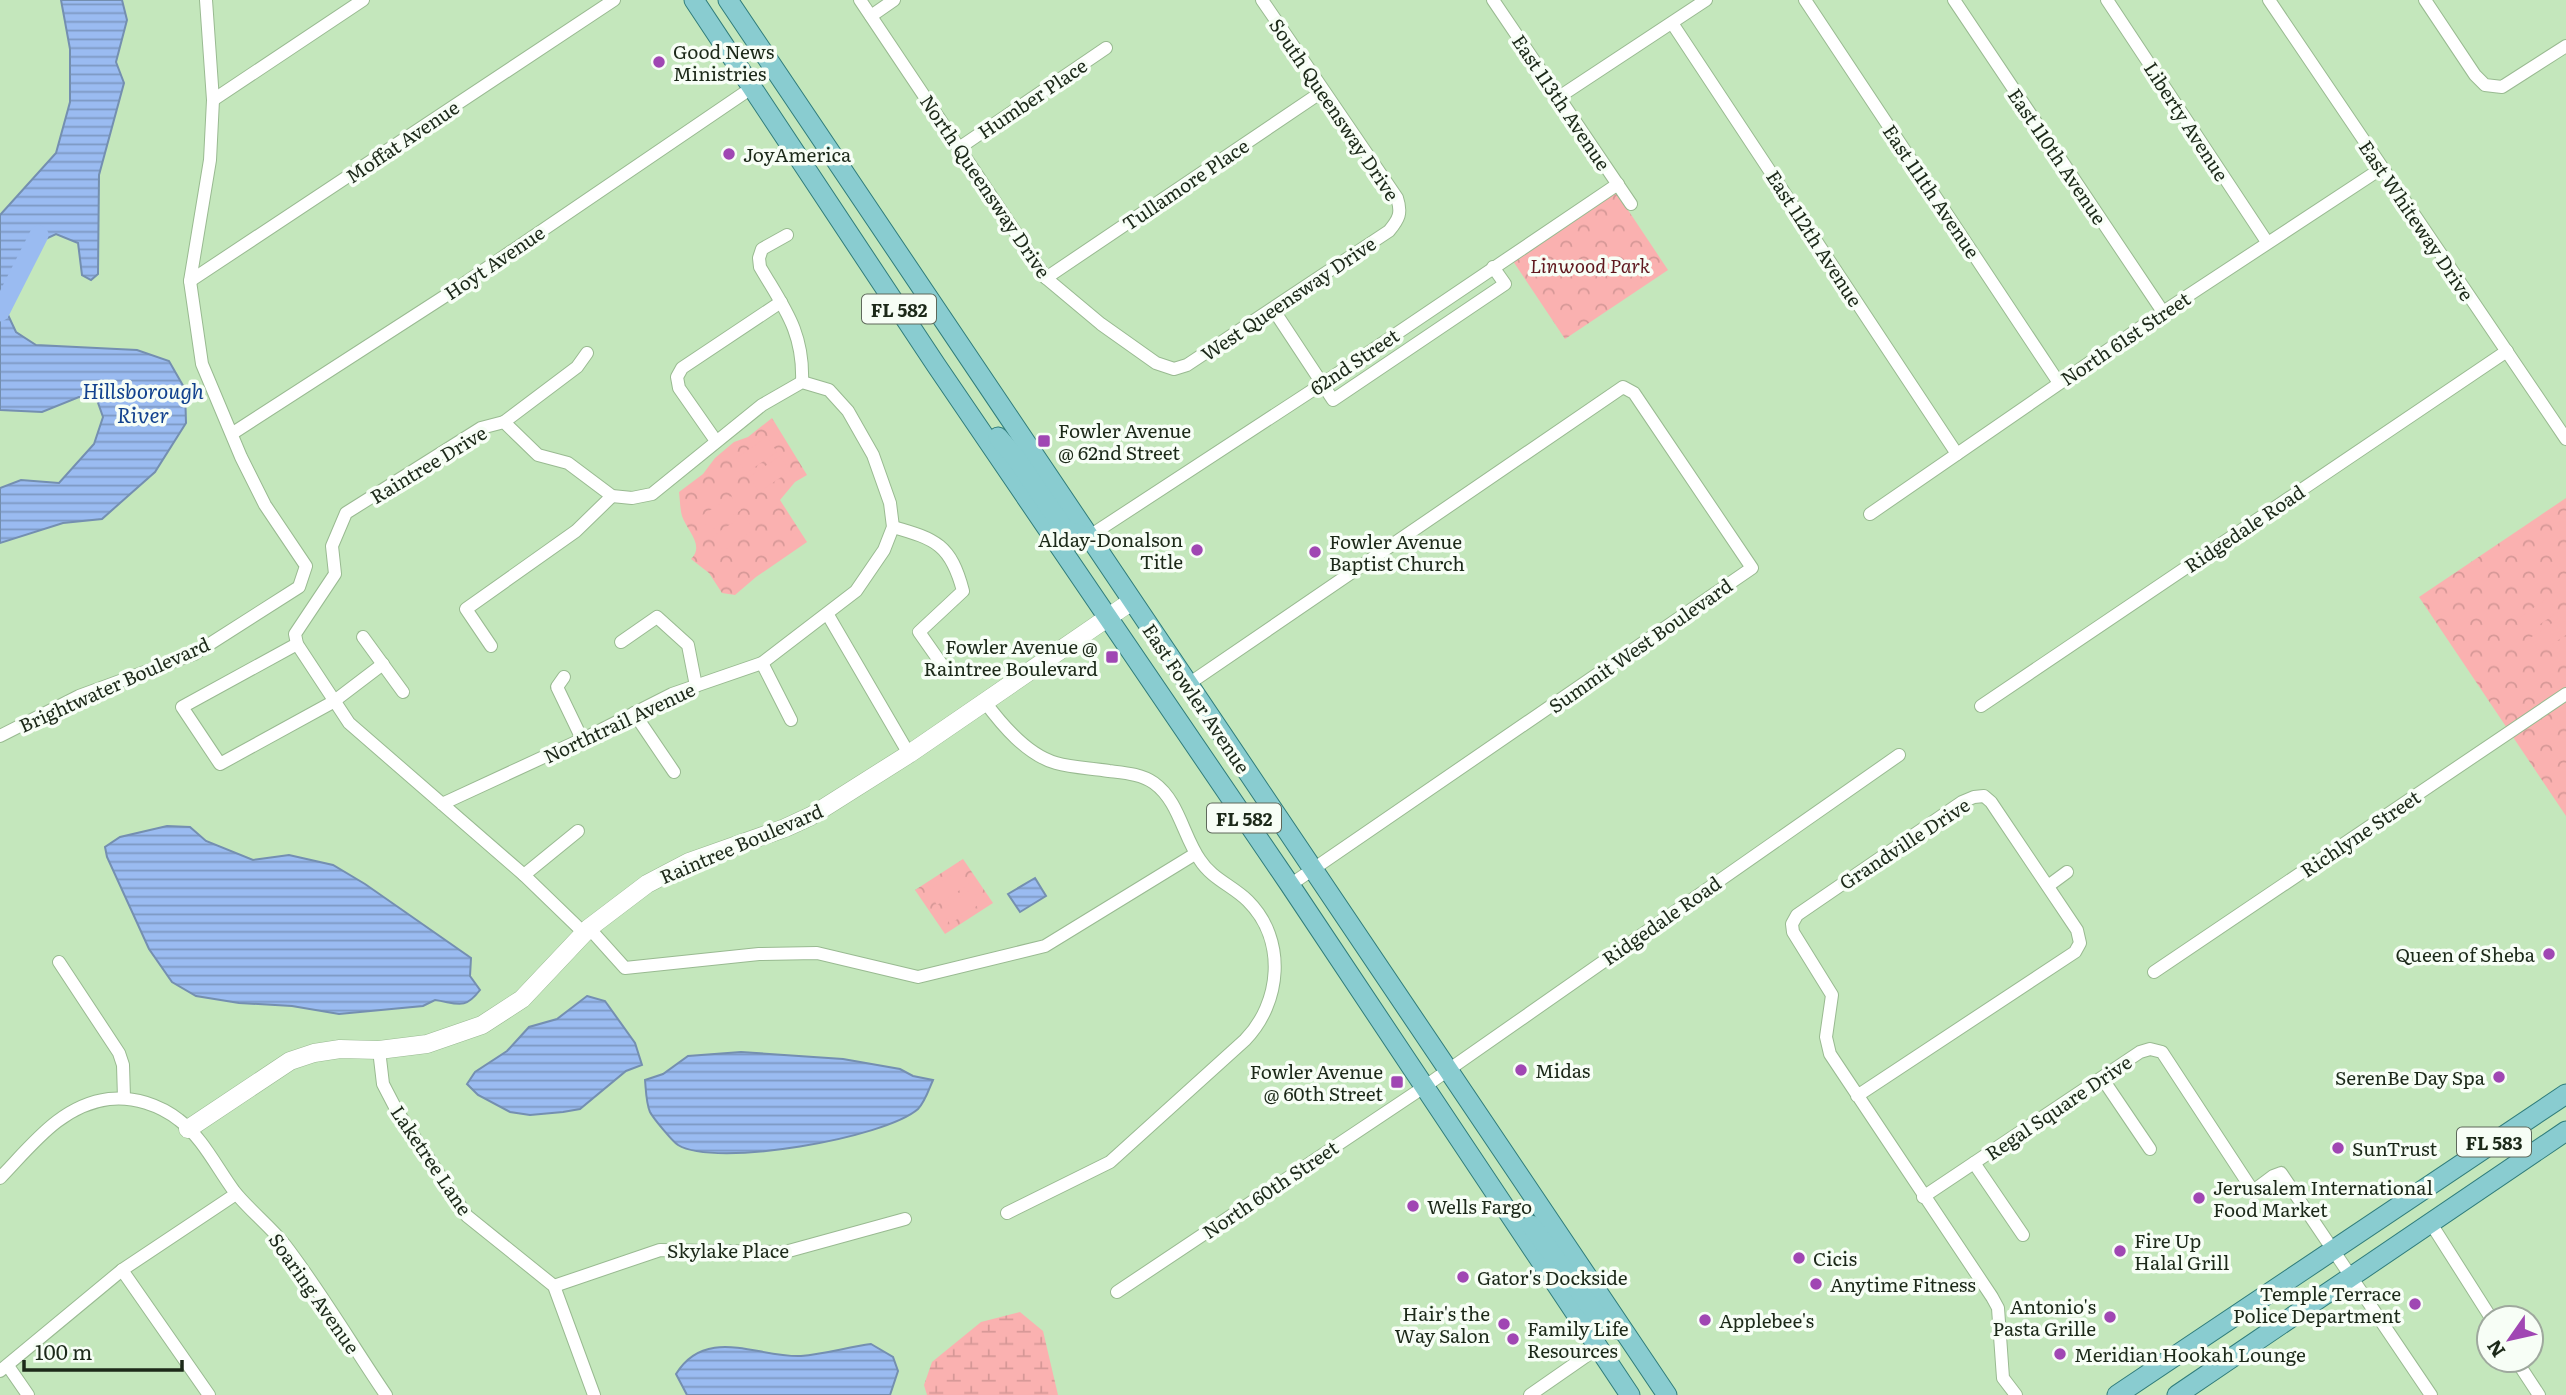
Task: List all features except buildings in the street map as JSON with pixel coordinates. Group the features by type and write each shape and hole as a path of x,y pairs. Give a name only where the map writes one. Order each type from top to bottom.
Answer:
{"main road":[{"name":"East Fowler Avenue","path":"694,0 936,365 1290,885 1630,1395"},
{"name":"East Fowler Avenue","path":"728,0 1667,1395"},
{"path":"936,365 1016,458 1065,530 1088,537"},
{"name":"FL 583","path":"2118,1395 2566,1094"},
{"name":"FL 583","path":"2177,1395 2566,1131"},
{"path":"1508,1211 1521,1212 1605,1326 1624,1331"}],"street":[{"path":"206,0 213,100 209,160 190,281 202,364 233,433"},
{"path":"213,100 363,0"},
{"name":"Moffat Avenue","path":"190,281 614,0"},
{"name":"North Queensway Drive","path":"860,0 1046,278 1101,324 1156,363 1174,369"},
{"path":"871,16 894,0"},
{"name":"South Queensway Drive","path":"1262,0 1397,198 1401,209 1398,220"},
{"name":"East 113th Avenue","path":"1493,0 1631,204"},
{"path":"1559,97 1706,0"},
{"name":"East 111th Avenue","path":"1805,0 2059,383"},
{"name":"East 110th Avenue","path":"1954,0 2162,312"},
{"name":"Liberty Avenue","path":"2107,0 2267,242"},
{"name":"East Whiteway Drive","path":"2269,0 2566,439"},
{"path":"2425,0 2475,75 2485,85 2502,87 2566,47"},
{"name":"East 112th Avenue","path":"1672,23 1957,454"},
{"name":"Humber Place","path":"959,148 1106,48"},
{"name":"Hoyt Avenue","path":"233,433 456,289 753,88"},
{"name":"Tullamore Place","path":"1046,278 1323,91"},
{"name":"North 61st Street","path":"1870,514 2162,312 2382,167"},
{"name":"62nd Street","path":"1088,537 1322,384 1618,184"},
{"name":"West Queensway Drive","path":"1174,369 1187,365 1273,309 1389,231 1398,220"},
{"path":"787,235 762,249 759,258 760,267 798,336 803,359 802,382"},
{"path":"1273,309 1333,400 1505,284 1493,267"},
{"path":"716,441 679,388 677,377 682,368 781,302"},
{"name":"Ridgedale Road","path":"1981,706 2507,351"},
{"path":"504,422 577,367 587,353"},
{"path":"491,646 466,609 576,531 612,496 632,498 652,494 762,405 802,382 829,390 848,411 873,455 890,503 893,527 884,550 856,591 828,615 909,754"},
{"name":"Summit West Boulevard","path":"1187,684 1623,387 1634,393 1752,568 1290,885"},
{"name":"Raintree Drive","path":"297,644 295,634 335,574 332,546 346,513 481,428 504,422 538,455 568,463 612,496"},
{"name":"Brightwater Boulevard","path":"0,736 79,696 194,654 299,587 306,566 265,505 241,457 233,433"},
{"path":"893,527 922,535 940,544 957,570 963,591 919,632 945,669"},
{"name":"Raintree Boulevard","path":"188,1129 290,1061 314,1053 340,1049 379,1050 428,1045 473,1029 497,1016 522,999 587,931 647,884 689,862 775,832 811,816 909,754 1132,601"},
{"name":"Northtrail Avenue","path":"442,804 696,685 762,663 828,615"},
{"path":"621,642 657,617 688,645 696,685"},
{"path":"363,637 403,692"},
{"path":"383,664 333,702 220,764 182,707 297,644 333,702 349,723 587,931 625,968 759,954 817,953 918,978 1045,946 1195,854"},
{"path":"762,663 791,720"},
{"path":"564,677 557,687 582,739"},
{"name":"Richlyne Street","path":"2154,972 2566,694"},
{"path":"985,702 1027,748 1055,763 1142,776 1157,785 1171,802 1195,854 1209,872 1247,900 1257,911 1269,934 1275,972 1267,1011 1245,1040 1120,1154 1110,1162 1007,1213"},
{"path":"634,713 674,772"},
{"name":"Ridgedale Road","path":"1424,1087 1899,755"},
{"name":"Grandville Drive","path":"1857,1096 2075,952 2080,943 2077,930 1991,802 1984,796 1962,802 1797,915 1792,924 1793,932 1832,995 1826,1037 1830,1054 1857,1096 1923,1197 1992,1297 1997,1308 2003,1378 2016,1395"},
{"path":"524,876 578,831"},
{"path":"2048,886 2067,872"},
{"path":"59,962 119,1053 124,1098"},
{"name":"Regal Square Drive","path":"1923,1197 2140,1052 2150,1049 2162,1052 2253,1191 2281,1173 2333,1250"},
{"name":"Laketree Lane","path":"379,1050 383,1084 397,1111 467,1216 554,1286"},
{"path":"2102,1078 2150,1149"},
{"name":"North 60th Street","path":"1117,1292 1424,1087"},
{"path":"0,1178 64,1115 92,1102 124,1098 158,1107 188,1129"},
{"name":"Soaring Avenue","path":"188,1129 236,1194 284,1244 386,1395"},
{"path":"1974,1163 2023,1235"},
{"path":"28,1395 4,1369 122,1270 236,1194"},
{"name":"Skylake Place","path":"554,1286 660,1250 785,1252 905,1219"},
{"path":"2431,1223 2482,1304"},
{"path":"2333,1250 2431,1395"},
{"path":"122,1270 209,1395"},
{"path":"554,1286 594,1395"},
{"path":"1530,1395 1599,1348"},
{"path":"2525,1374 2539,1395"}],"green space":[{"name":"Linwood Park","path":"1616,192 1668,270 1565,339 1513,261"},
{"path":"772,418 807,475 795,482 780,500 807,542 735,595 722,593 709,573 691,559 695,554 696,543 682,516 679,492 703,474 715,458 734,442 748,437"},
{"path":"767,437 777,452 746,473 736,458"},
{"path":"780,456 790,471 759,492 749,477"},
{"path":"731,496 741,510 710,531 700,517"},
{"path":"2566,498 2566,816 2419,597"},
{"path":"744,515 754,530 723,551 713,536"},
{"path":"2548,598 2558,612 2527,633 2517,619"},
{"path":"2561,617 2566,624 2566,635 2540,652 2530,638"},
{"path":"963,859 993,903 945,934 915,890"},
{"path":"959,870 969,884 937,905 928,890"},
{"path":"972,889 981,903 950,924 941,910"},
{"path":"1020,1312 1043,1331 1058,1395 927,1395 924,1385 932,1362 981,1322"}],"water":[{"path":"61,0 122,0 127,20 116,62 124,83 99,175 98,274 91,280 82,275 78,243 56,234 39,242 0,295 0,215 56,153 70,102 70,49"},
{"name":"Hillsborough River","path":"0,298 16,332 36,345 137,350 169,361 185,389 186,423 155,472 102,519 63,523 0,543 0,488 21,480 59,483 94,444 103,417 97,400 79,397 42,412 0,410"},
{"path":"167,826 190,827 206,841 253,860 289,855 333,865 365,884 471,958 470,976 480,990 469,1001 460,1004 435,1000 423,1006 339,1014 196,996 172,982 149,949 107,857 105,847 120,837"},
{"path":"1035,878 1046,896 1020,912 1008,894"},
{"path":"587,996 605,1001 635,1043 642,1065 626,1071 580,1109 563,1112 530,1115 510,1112 478,1095 467,1084 475,1072 507,1051 529,1027 557,1019"},
{"path":"741,1052 843,1059 900,1069 913,1076 933,1080 918,1109 900,1120 838,1139 800,1147 727,1153 698,1151 678,1145 650,1112 645,1080 663,1074 688,1056"},
{"path":"871,1344 893,1357 898,1371 890,1395 687,1395 676,1374 688,1359 702,1351 718,1347 801,1356"}],"waterway":[{"name":"Hillsborough River","path":"0,312 39,235"}],"place":[{"name":"Good News Ministries","path":"659,62"},
{"name":"JoyAmerica","path":"729,154"},
{"name":"Fowler Avenue @ 62nd Street","path":"1044,441"},
{"name":"Alday-Donalson Title","path":"1197,550"},
{"name":"Fowler Avenue Baptist Church","path":"1315,552"},
{"name":"Fowler Avenue @ Raintree Boulevard","path":"1112,657"},
{"name":"Queen of Sheba","path":"2549,954"},
{"name":"Midas","path":"1521,1070"},
{"name":"SerenBe Day Spa","path":"2499,1077"},
{"name":"Fowler Avenue @ 60th Street","path":"1397,1082"},
{"name":"SunTrust","path":"2338,1148"},
{"name":"Jerusalem International Food Market","path":"2199,1198"},
{"name":"Wells Fargo","path":"1413,1206"},
{"name":"Fire Up Halal Grill","path":"2120,1251"},
{"name":"Cicis","path":"1799,1258"},
{"name":"Gator's Dockside","path":"1463,1277"},
{"name":"Anytime Fitness","path":"1816,1284"},
{"name":"Temple Terrace Police Department","path":"2415,1304"},
{"name":"Antonio's Pasta Grille","path":"2110,1317"},
{"name":"Applebee's","path":"1705,1320"},
{"name":"Hair's the Way Salon","path":"1504,1324"},
{"name":"Family Life Resources","path":"1513,1339"},
{"name":"Meridian Hookah Lounge","path":"2060,1354"}]}
